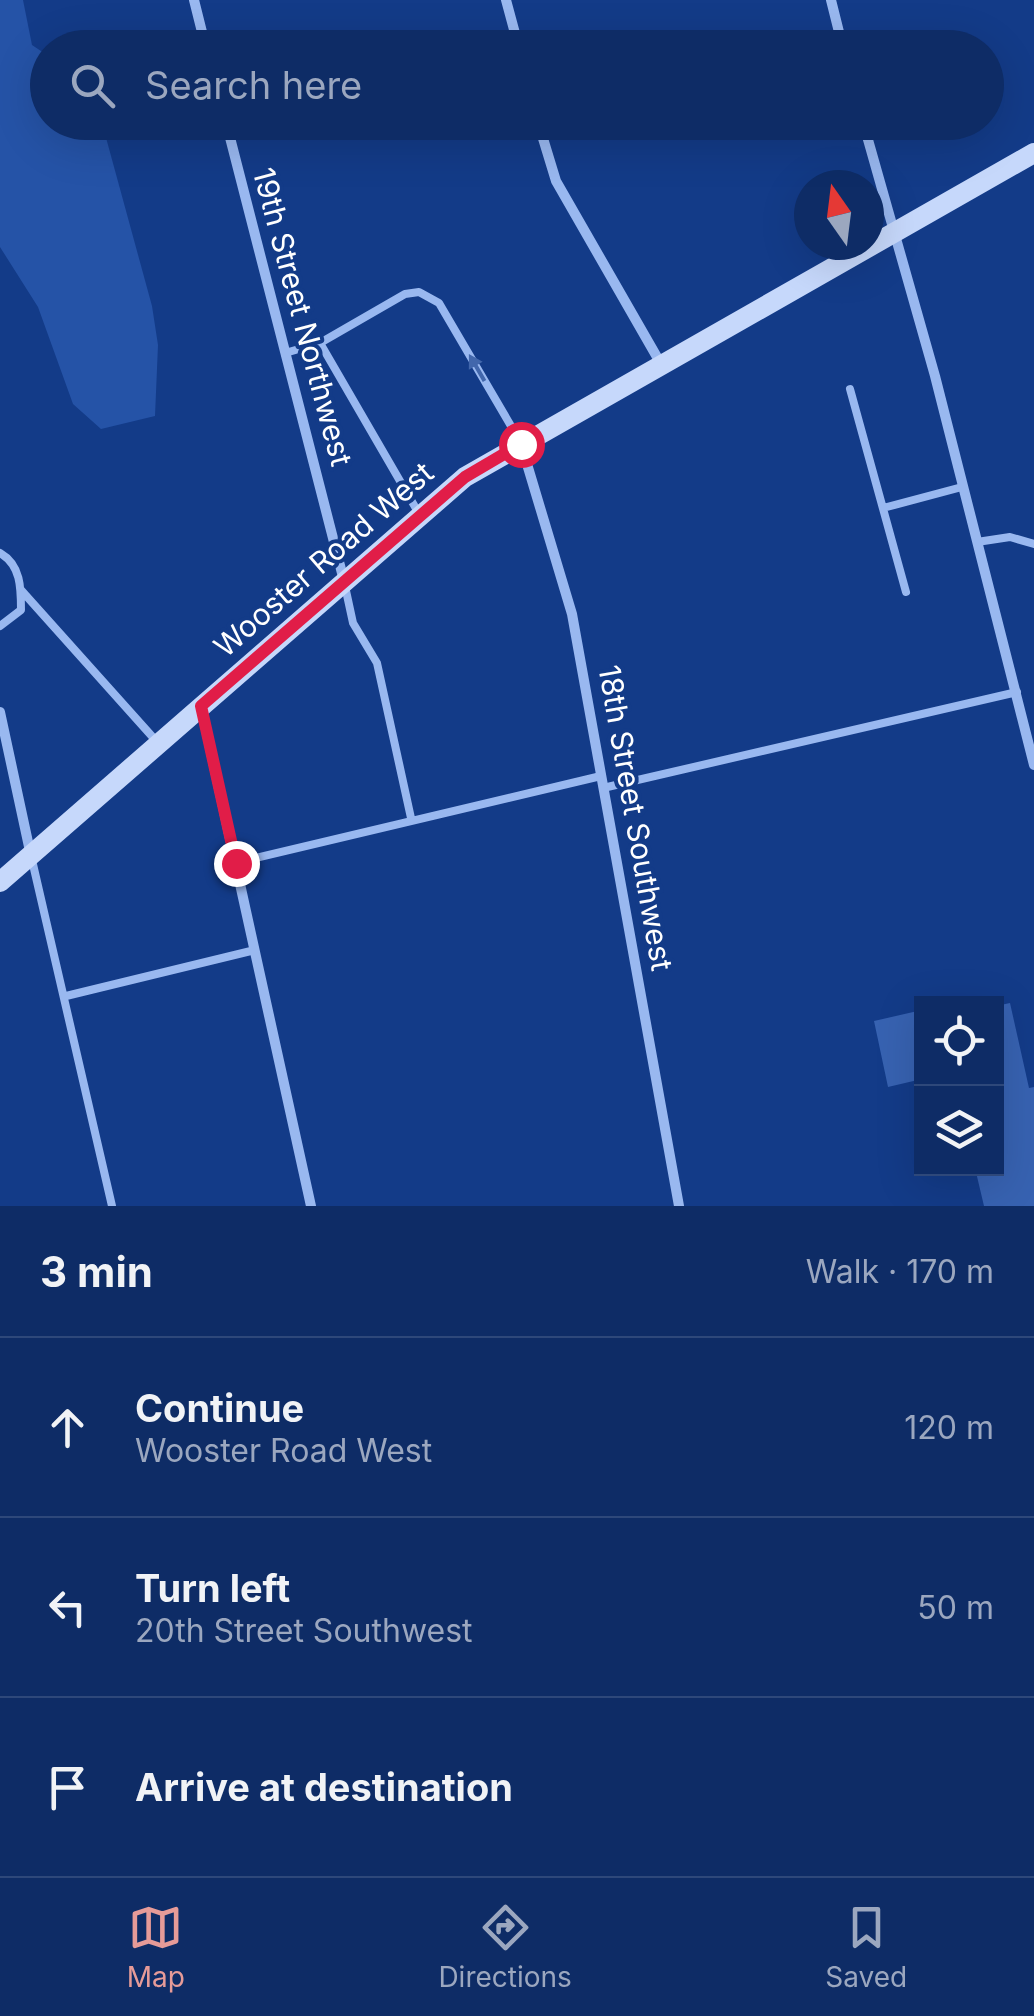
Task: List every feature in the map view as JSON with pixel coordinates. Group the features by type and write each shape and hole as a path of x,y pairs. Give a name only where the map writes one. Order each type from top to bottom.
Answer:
{"main road":[{"name":"Wooster Road West","path":"0,882 465,477 1034,153"}],"street":[{"path":"194,0 202,30"},
{"path":"506,0 514,30"},
{"path":"831,0 838,30"},
{"name":"19th Street Northwest","path":"231,140 344,582"},
{"path":"543,140 556,181 661,364"},
{"path":"868,140 1034,765"},
{"name":"18th Street Southwest","path":"521,444 572,614 679,1206"},
{"path":"201,706 311,1206"},
{"path":"0,712 31,857"}],"lane":[{"path":"285,353 320,343 406,294 430,296 440,302 521,444"},
{"path":"320,343 420,516"},
{"path":"850,390 906,592"},
{"path":"883,508 962,486"},
{"path":"977,542 1010,537 1034,544"},
{"path":"0,553 10,558 21,590 22,610 0,626"},
{"path":"344,582 352,622 377,662 412,818"},
{"path":"21,590 158,744"},
{"path":"236,863 412,818 602,782 1017,692"},
{"path":"31,857 112,1206"},
{"path":"66,996 254,950"}],"shaded area":[{"path":"0,0 23,0 30,35 30,140 107,140 152,306 158,345 155,416 101,429 73,404 38,307 0,247"}],"building":[{"path":"1010,1003 1029,1088 1034,1087 1034,1206 984,1206 977,1176 1004,1176 1004,1004"},
{"path":"914,1012 914,1081 888,1087 874,1021"}],"route":[{"path":"236,863 201,706 465,477 521,444"}]}
